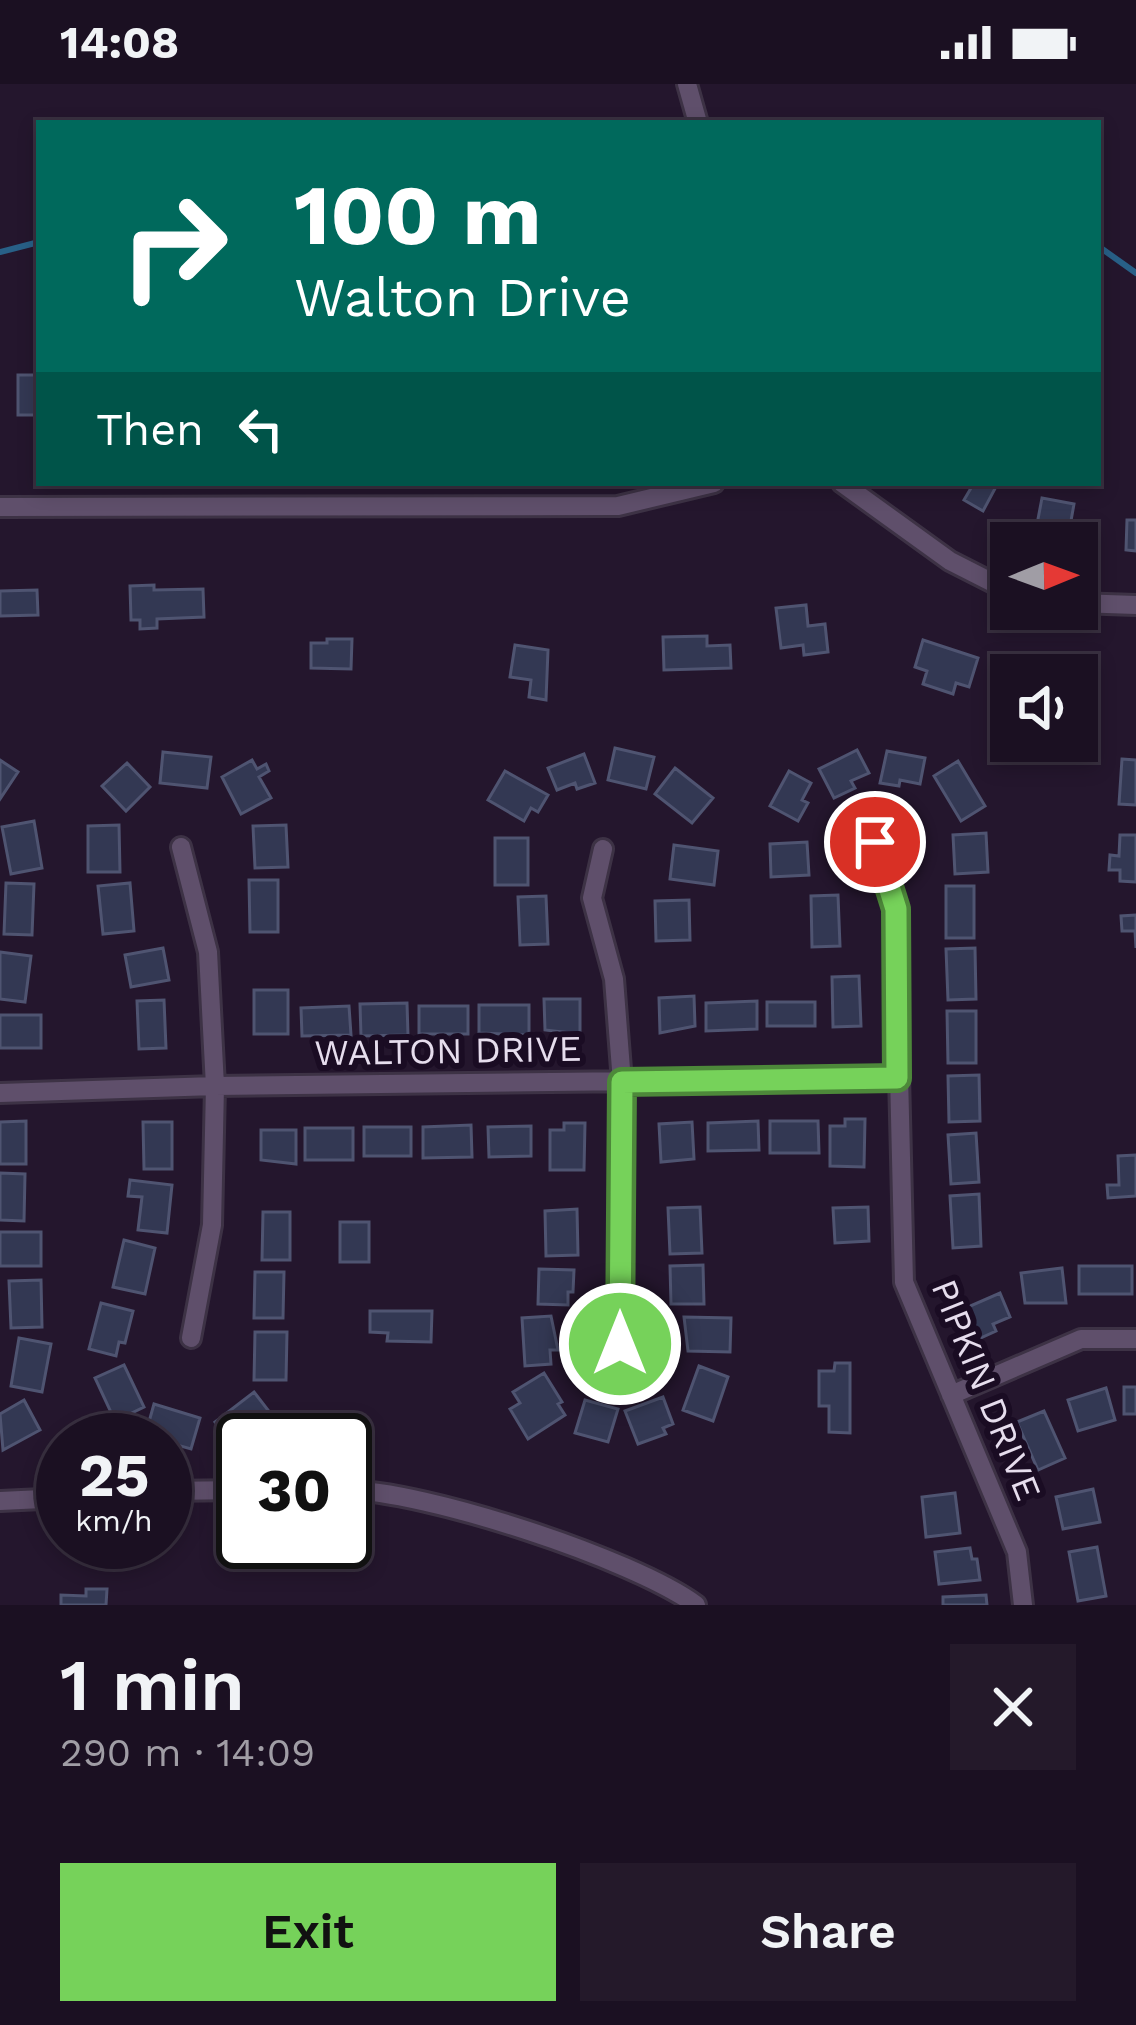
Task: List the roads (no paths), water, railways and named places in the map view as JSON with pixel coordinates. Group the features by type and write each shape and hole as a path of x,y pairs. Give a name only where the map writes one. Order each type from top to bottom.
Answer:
{"street":[{"path":"687,84 697,120"},
{"path":"0,507 617,506 701,486"},
{"path":"846,486 950,561 990,581"},
{"path":"1098,603 1136,604"},
{"name":"PIPKIN DRIVE","path":"875,842 896,909 904,1282 1017,1552 1023,1605"},
{"path":"181,847 208,952 215,1086 212,1225 191,1338"},
{"path":"603,849 592,898 614,979 622,1082 620,1344"},
{"name":"WALTON DRIVE","path":"0,1093 897,1078"},
{"path":"951,1395 1082,1339 1136,1339"},
{"path":"372,1494 476,1516 637,1573 696,1605"},
{"path":"0,1501 36,1499"}],"waterway":[{"path":"0,252 36,243"},
{"path":"1101,248 1136,273"}]}
